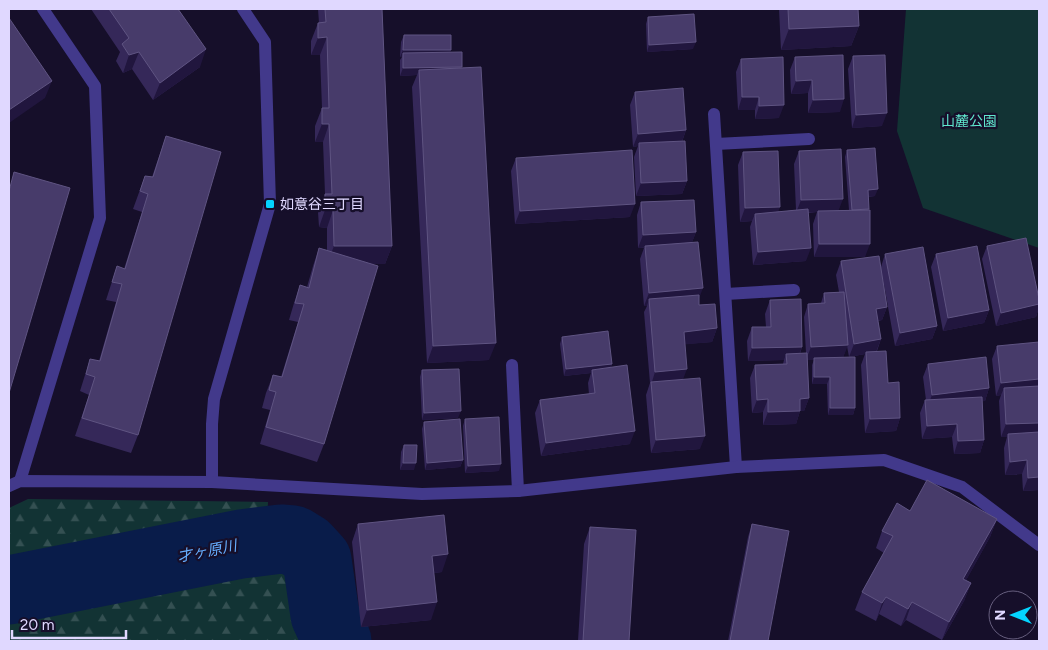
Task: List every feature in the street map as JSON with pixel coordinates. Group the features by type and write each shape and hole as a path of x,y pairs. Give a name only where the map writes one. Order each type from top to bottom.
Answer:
{"street":[{"path":"42,9 95,86 100,218 14,483 212,482 422,494 518,491 736,467 884,460 962,487 1039,545"},
{"path":"212,482 214,399 270,204 265,42 243,9"},
{"path":"714,114 736,467"},
{"path":"716,144 809,139"},
{"path":"726,294 794,290"},
{"path":"512,366 518,491"}],"green space":[{"name":"山麓公園","path":"906,9 1039,9 1039,248 923,208 897,131"},
{"path":"28,499 268,502 267,519 275,550 298,570 301,605 318,641 9,641 9,508"}],"building":[{"path":"109,9 178,9 206,49 160,83 139,52 129,55 122,44 129,38"},
{"path":"325,9 382,9 392,246 334,246 333,210 325,210 325,194 332,194 329,124 322,124 322,108 329,108 327,37 318,38 318,23 326,22"},
{"path":"788,9 858,9 859,26 789,29"},
{"path":"694,14 696,42 649,45 648,17"},
{"path":"9,18 52,81 9,110"},
{"path":"404,35 451,35 451,50 403,50"},
{"path":"462,52 462,67 403,68 403,53"},
{"path":"843,55 844,99 813,100 812,80 796,81 795,57"},
{"path":"885,55 887,113 856,115 853,56"},
{"path":"783,57 784,105 759,106 759,97 742,97 741,59"},
{"path":"481,67 496,343 433,346 419,70"},
{"path":"683,88 686,130 638,134 635,92"},
{"path":"166,136 221,152 138,435 82,418 95,377 86,374 90,359 100,361 122,284 112,282 117,266 125,269 148,194 140,191 145,176 153,177"},
{"path":"685,141 687,181 641,183 639,143"},
{"path":"875,148 878,189 868,190 869,209 852,210 847,150"},
{"path":"841,149 843,199 801,200 799,151"},
{"path":"632,150 635,204 520,211 516,158"},
{"path":"778,151 780,207 745,208 743,152"},
{"path":"14,172 70,188 9,393 9,191"},
{"path":"694,200 696,232 643,235 641,202"},
{"path":"808,209 811,248 758,252 755,214"},
{"path":"870,210 870,244 819,244 818,211"},
{"path":"1026,238 1039,304 1001,313 987,246"},
{"path":"698,242 703,288 649,293 645,246"},
{"path":"977,246 989,310 948,318 936,254"},
{"path":"923,247 937,326 900,333 885,254"},
{"path":"319,248 378,266 324,444 266,427 276,392 269,390 273,375 282,377 304,304 295,303 300,285 309,288"},
{"path":"879,256 887,307 876,309 881,339 854,344 841,261"},
{"path":"844,292 848,345 811,347 808,304 825,303 824,293"},
{"path":"699,295 699,305 715,304 717,328 684,332 687,369 655,372 649,299"},
{"path":"801,299 802,347 752,348 752,327 771,327 770,300"},
{"path":"608,331 612,364 566,369 562,337"},
{"path":"1039,342 1039,379 1001,383 997,346"},
{"path":"886,351 888,383 899,382 900,418 870,419 866,352"},
{"path":"807,353 809,398 800,399 800,411 768,412 768,399 757,400 755,365 787,364 786,354"},
{"path":"855,357 855,408 830,408 830,377 814,377 814,358"},
{"path":"986,357 989,388 932,395 928,364"},
{"path":"627,365 635,431 546,443 540,400 595,393 592,370"},
{"path":"459,369 461,411 424,413 422,370"},
{"path":"700,378 705,436 656,440 651,382"},
{"path":"1039,386 1039,423 1006,424 1004,388"},
{"path":"982,397 984,440 958,441 957,424 927,426 925,400"},
{"path":"499,417 501,464 468,466 465,419"},
{"path":"460,419 463,460 427,463 424,422"},
{"path":"1039,432 1039,477 1028,478 1027,460 1010,462 1008,434"},
{"path":"404,445 417,445 416,463 403,463"},
{"path":"927,480 997,519 963,579 971,583 949,622 912,602 908,609 886,597 882,603 862,592 893,536 882,531 897,503 910,511"},
{"path":"444,515 448,554 432,556 437,602 367,610 358,524"},
{"path":"752,524 789,531 768,641 730,641"},
{"path":"590,527 636,530 629,641 583,641"}],"waterway":[{"name":"才ヶ原川","path":"9,590 241,544 281,539 293,540 306,548 317,560 325,615 337,641"}],"place":[{"name":"如意谷三丁目","path":"270,204"}]}
